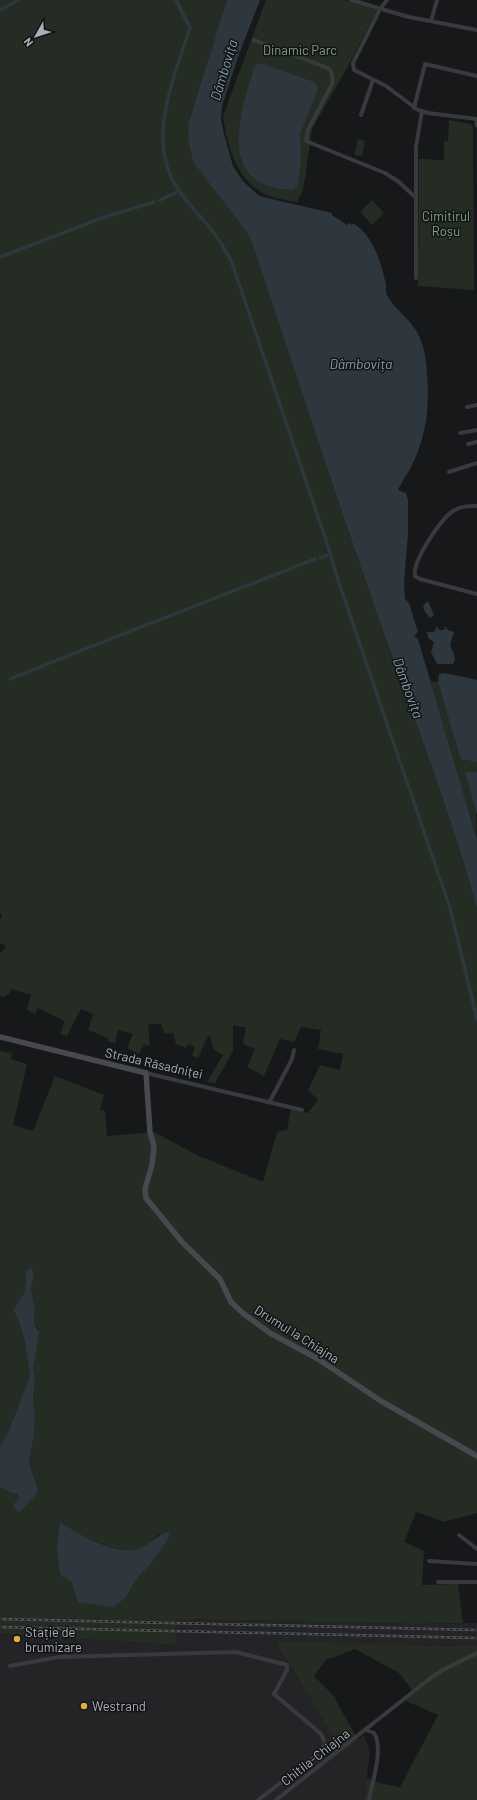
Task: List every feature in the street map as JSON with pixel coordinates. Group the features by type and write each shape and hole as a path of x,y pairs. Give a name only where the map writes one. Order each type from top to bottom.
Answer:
{"main road":[{"name":"Strada Răsadniței","path":"0,1037 146,1073"},
{"name":"Drumul la Chiajna","path":"146,1073 149,1124 154,1146 152,1165 144,1189 146,1198 177,1236 215,1274 223,1285 231,1302 237,1309 266,1330 311,1354 381,1401 477,1456"}],"street":[{"path":"351,0 380,10 477,30"},
{"path":"387,0 380,10 352,65 354,70 390,89 414,108 477,122"},
{"path":"431,21 437,0"},
{"path":"254,40 328,68 331,71 333,80 332,84 308,130 306,141 385,173 399,182 416,198"},
{"path":"414,108 425,64 477,76"},
{"path":"361,115 373,80"},
{"path":"416,278 416,147 422,111"},
{"path":"467,407 477,405"},
{"path":"460,433 477,430"},
{"path":"468,444 477,442"},
{"path":"449,472 477,463"},
{"path":"477,506 460,508 450,513 422,550 415,569 416,576 420,579 477,594"},
{"path":"270,1101 292,1059 294,1050"},
{"name":"Strada Răsadniței","path":"146,1073 270,1101 302,1110"},
{"path":"459,1535 477,1549"},
{"path":"429,1561 477,1564"},
{"path":"438,1582 477,1582"},
{"path":"10,1666 59,1657 236,1652 287,1665 287,1670 274,1694 321,1734 325,1743 320,1752 258,1800"},
{"name":"Chitila-Chiajna","path":"276,1800 431,1677 477,1653"},
{"path":"366,1730 374,1733 377,1742 373,1785 369,1800"}],"shaded area":[{"path":"176,1619 417,1624 477,1623 477,1645 439,1646 275,1642 343,1751 364,1735 370,1752 364,1800 0,1800 0,1634 176,1645"}],"green space":[{"path":"0,0 227,0 188,133 191,154 195,163 248,234 252,243 332,484 456,838 477,909 477,1513 444,1522 416,1512 404,1542 424,1551 422,1585 458,1584 463,1623 417,1624 176,1619 176,1645 0,1634 0,1487 11,1493 18,1494 19,1499 14,1503 26,1504 35,1496 38,1490 29,1462 34,1436 35,1415 33,1400 35,1378 33,1370 38,1329 34,1324 35,1310 31,1289 34,1276 26,1272 26,1290 13,1310 24,1338 30,1376 7,1435 0,1445 0,1051 12,1053 11,1059 27,1064 13,1125 33,1131 55,1076 104,1095 100,1110 105,1111 107,1136 154,1132 199,1156 263,1182 277,1132 287,1130 291,1109 308,1113 318,1100 308,1090 320,1065 340,1070 343,1054 318,1049 321,1030 301,1027 294,1042 280,1039 264,1076 247,1067 255,1049 243,1044 246,1027 233,1026 233,1051 215,1083 207,1082 223,1055 214,1050 210,1037 208,1036 198,1058 192,1055 195,1047 188,1044 186,1048 176,1044 173,1033 165,1034 161,1024 148,1024 150,1043 148,1046 144,1044 139,1054 127,1048 133,1034 118,1030 115,1044 108,1041 108,1038 88,1030 93,1014 81,1009 67,1036 60,1034 65,1021 38,1008 35,1014 27,1010 31,995 11,989 9,994 3,997 0,996 0,953 5,948 5,945 0,943 0,919 2,918 0,913","holes":["73,1531 105,1545 123,1550 138,1549 161,1533 148,1567 138,1577 125,1598 78,1602 71,1581"]},
{"name":"Dinamic Parc","path":"266,0 344,0 377,10 348,66 312,129 302,193 297,202 267,195 248,182 235,162 227,139 223,116"},
{"name":"Cimitirul Roșu","path":"449,120 471,124 473,127 474,290 418,286 419,159 444,160 444,141 448,141"},
{"path":"358,139 365,141 362,156 354,155"},
{"path":"372,200 384,213 372,225 360,212"},
{"path":"430,681 438,682 460,758 463,760 477,762 477,772 466,772 476,808 477,840"},
{"path":"275,1641 439,1646 477,1645 477,1800 364,1800 367,1778 379,1783 400,1787 438,1715 406,1701 412,1690 399,1673 355,1649 326,1660 314,1676 333,1695 358,1740 343,1752"}],"water":[{"name":"Dâmbovița","path":"227,0 260,0 238,57 222,106 221,119 233,166 243,181 259,196 332,213 332,215 347,225 349,223 352,225 353,223 360,228 366,234 378,255 386,282 387,295 416,330 423,345 426,359 428,387 426,423 415,458 398,490 406,493 408,500 408,534 404,582 405,599 409,603 418,632 414,636 418,639 477,840 477,909 456,838 332,484 252,243 248,234 194,163 191,153 188,138 189,122"},
{"path":"260,63 314,82 318,87 300,134 301,160 298,186 293,190 269,186 252,177 243,163 239,146 239,127 254,68"},
{"path":"428,601 434,615 430,618 425,612 423,606"},
{"path":"444,625 448,630 454,632 450,645 455,657 453,664 437,664 431,652 434,642 428,638 427,632 434,632 437,626 439,630 445,630"},
{"path":"445,673 477,680 477,762 463,760 460,758 438,682 439,674"},
{"path":"465,772 477,772 477,815"},
{"path":"31,1267 34,1276 31,1289 35,1310 34,1324 39,1332 33,1369 35,1378 33,1400 35,1415 34,1436 29,1462 38,1490 35,1496 19,1512 14,1508 14,1503 19,1499 18,1494 11,1493 0,1487 0,1445 7,1435 30,1376 24,1338 13,1310 26,1290 26,1272"},
{"path":"60,1522 98,1543 109,1547 130,1550 138,1549 165,1532 170,1531 168,1539 148,1567 138,1577 125,1598 114,1607 78,1602 71,1581 60,1574 57,1547"}],"waterway":[{"path":"0,10 18,0"},
{"path":"176,0 190,28 170,89 166,110 163,132 164,153 169,173 180,192 216,235 232,263 326,540"},
{"path":"160,200 179,191"},
{"path":"0,257 102,218 154,202"},
{"path":"327,543 338,580 450,908 477,1019"},
{"path":"320,558 330,554"},
{"path":"10,679 315,559"}],"railway":[{"path":"0,1619 477,1630"},
{"path":"0,1627 477,1638"}],"place":[{"name":"Stație de brumizare","path":"17,1639"},
{"name":"Westrand","path":"84,1706"}]}
